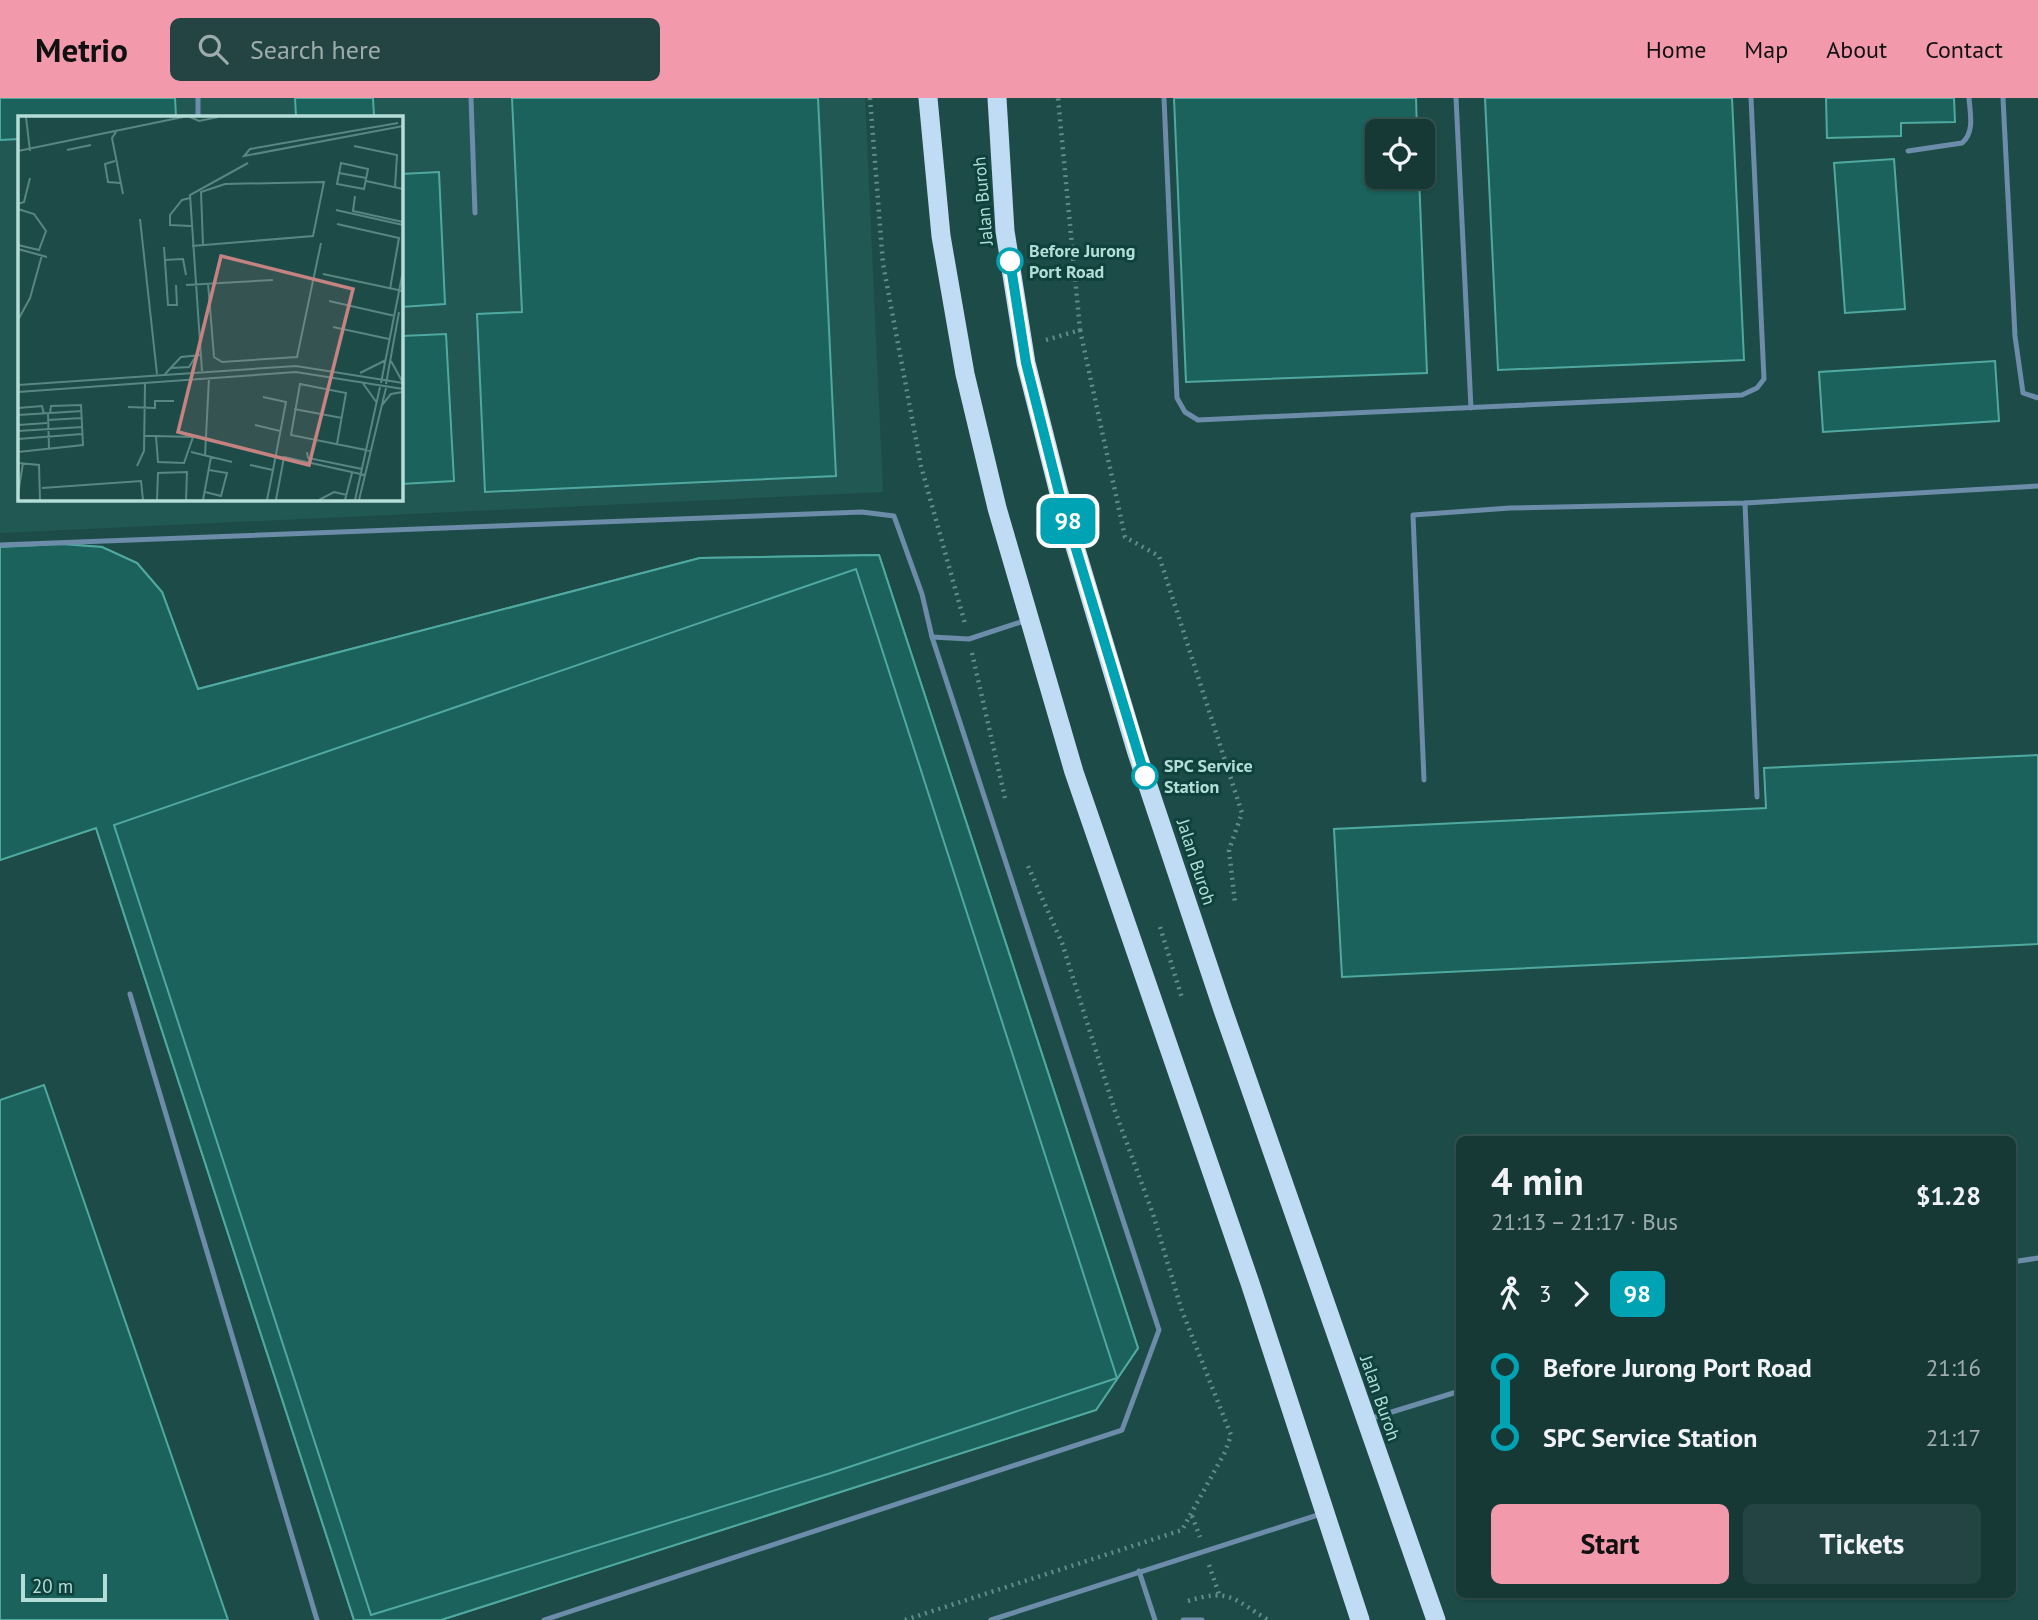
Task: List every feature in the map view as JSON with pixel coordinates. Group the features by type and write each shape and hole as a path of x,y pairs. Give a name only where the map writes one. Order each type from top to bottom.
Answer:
{"highway":[{"path":"928,98 942,236 965,374 997,508 1074,772 1250,1283 1360,1620"},
{"name":"Jalan Buroh","path":"997,98 1005,231 1023,347 1059,493 1137,753 1436,1620"}],"lane":[{"path":"198,98 198,116"},
{"path":"471,98 475,213"},
{"path":"1164,98 1177,398 1185,412 1198,420 1742,395 1757,388 1763,379 1751,98"},
{"path":"1456,98 1471,408"},
{"path":"1908,150 1962,143 1968,139 1971,131 1969,98"},
{"path":"2003,98 2015,336 2023,393 2038,398"},
{"path":"1424,780 1413,514 1510,508 1745,503 2038,486"},
{"path":"1745,503 1757,797"},
{"path":"0,545 878,512 894,516 922,594 932,637 1159,1330 1122,1430 544,1620"},
{"path":"932,637 968,639 1030,619"},
{"path":"130,994 317,1620"},
{"path":"2016,1261 2038,1258"},
{"path":"1365,1420 1456,1392"},
{"path":"991,1620 1324,1513"},
{"path":"1139,1571 1155,1620"},
{"path":"1183,1620 1202,1620"}],"path":[{"path":"870,98 883,264 921,466 968,639 1008,810"},
{"path":"1058,98 1080,330 1125,537 1159,556 1242,813 1229,850 1235,903"},
{"path":"1023,347 1080,330"},
{"path":"905,1620 1182,1530 1214,1473 1231,1435 1181,1311 1153,1214 1115,1111 1062,943 1024,859"},
{"path":"1160,927 1182,998"}],"shaded area":[{"path":"0,98 865,98 883,492 0,533"}],"building":[{"path":"0,98 175,98 176,116 18,116 18,139 0,140"},
{"path":"295,98 373,98 374,116 296,116"},
{"path":"512,98 818,98 836,476 485,492 477,314 522,312"},
{"path":"1174,98 1416,98 1417,119 1365,119 1365,189 1419,189 1427,373 1186,382"},
{"path":"1485,98 1732,98 1744,360 1498,370"},
{"path":"1826,98 1954,98 1955,122 1901,123 1901,136 1827,138"},
{"path":"1894,159 1905,309 1845,313 1834,163"},
{"path":"439,172 445,304 402,307 402,174"},
{"path":"446,334 454,481 402,484 402,336"},
{"path":"1995,361 1999,421 1823,432 1819,372"},
{"path":"61,544 102,547 137,563 162,592 198,689 700,558 879,555 1138,1348 1096,1410 441,1620 354,1620 96,828 0,860 0,768 94,738 111,725 118,704 96,648 79,632 62,628 0,630 0,547"},
{"path":"61,544 102,547 137,563 162,592 198,689 700,558 879,555 1138,1348 1096,1410 441,1620 354,1620 96,828 0,860 0,547"},
{"path":"856,569 1117,1378 831,1473 371,1615 114,825"},
{"path":"2038,755 2038,944 1342,977 1334,829 1766,808 1764,768"},
{"path":"44,1085 228,1620 0,1620 0,1100"}],"bus line":[{"name":"98","path":"1010,261 1026,363 1059,493 1145,776"}],"place":[{"name":"Before Jurong Port Road","path":"1010,261"},
{"name":"SPC Service Station","path":"1145,776"}]}
